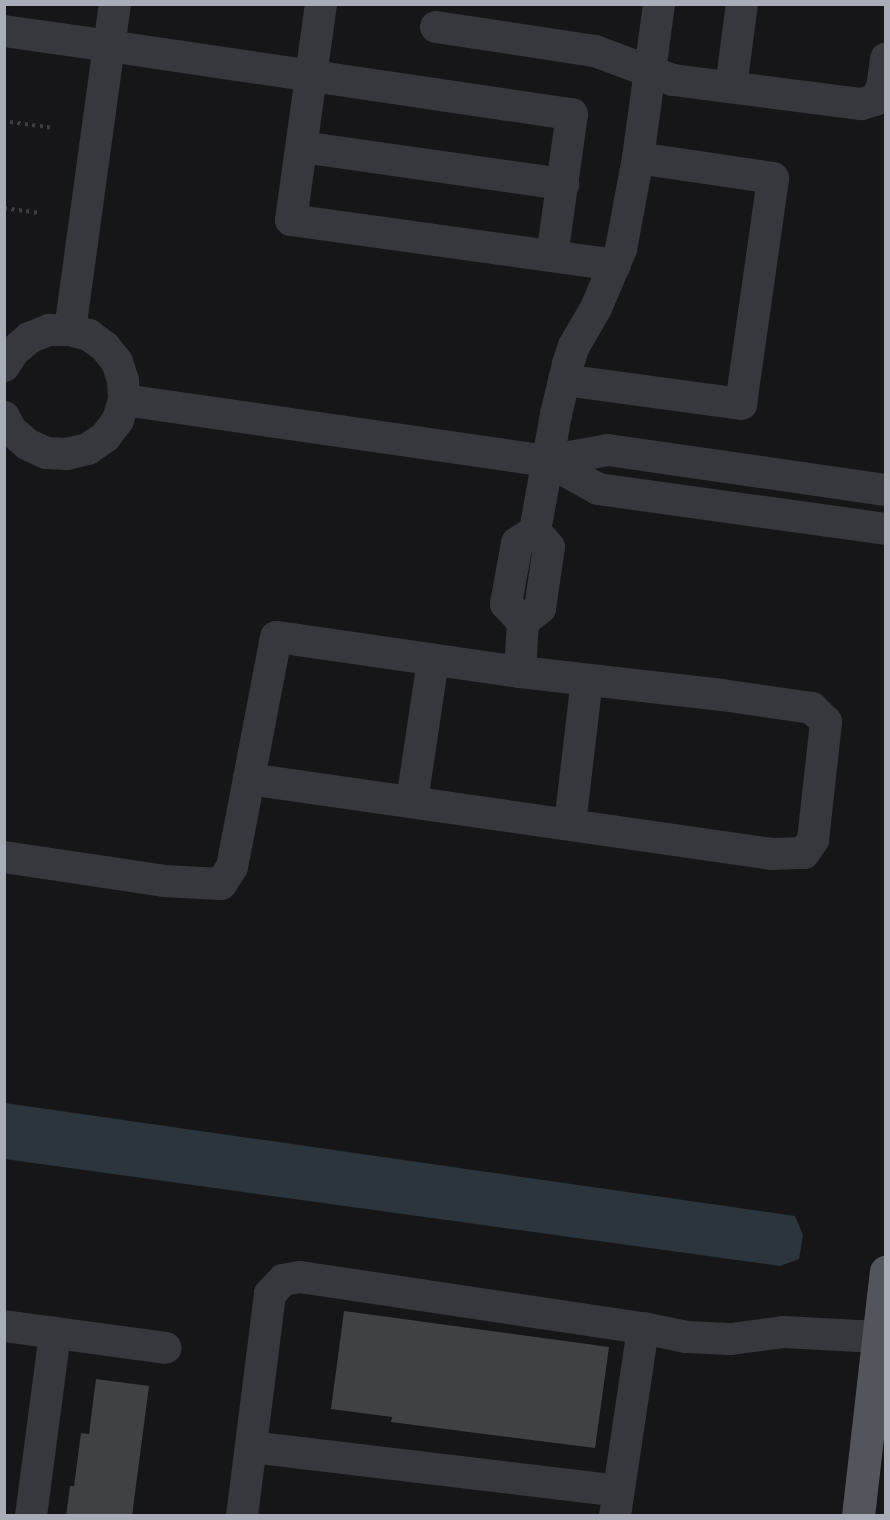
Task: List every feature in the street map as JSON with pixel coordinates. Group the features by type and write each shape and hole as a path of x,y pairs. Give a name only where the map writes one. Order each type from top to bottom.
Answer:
{"main road":[{"path":"858,1515 885,1272"}],"street":[{"path":"70,330 115,4"},
{"path":"321,4 291,220 615,265"},
{"path":"520,672 523,622 506,604 517,543 535,531 564,380 574,346 596,308 615,265 626,228 659,4"},
{"path":"732,87 742,4"},
{"path":"436,27 595,51 673,80 873,106 882,88 885,58"},
{"path":"4,31 572,114 552,256"},
{"path":"302,147 563,184"},
{"path":"564,380 741,404 773,178 638,158"},
{"path":"4,366 13,351 29,338 49,330 70,330 89,335 105,347 117,362 123,380 124,400 118,420 105,437 88,449 67,454 46,453 27,444 11,430 4,417"},
{"path":"124,400 548,461 608,450 885,490"},
{"path":"548,461 598,489 885,529"},
{"path":"4,857 164,881 221,884 232,867 276,637 520,672 722,695 813,708 826,722 813,840 804,853 772,854 249,779"},
{"path":"412,801 433,660"},
{"path":"570,824 587,680"},
{"path":"242,1515 270,1294 283,1280 300,1278 710,1339 784,1332 878,1337"},
{"path":"4,1326 166,1348"},
{"path":"251,1447 617,1503 643,1328"},
{"path":"31,1515 55,1334"}],"path":[{"path":"10,122 54,128"},
{"path":"4,208 41,213"}],"shaded area":[{"path":"5,1103 795,1216 803,1235 799,1259 780,1266 5,1159"}],"building":[{"path":"344,1311 609,1347 595,1448 391,1422 392,1417 331,1409"},
{"path":"96,1379 149,1386 132,1516 66,1516 70,1486 74,1486 81,1433 89,1434"}]}
